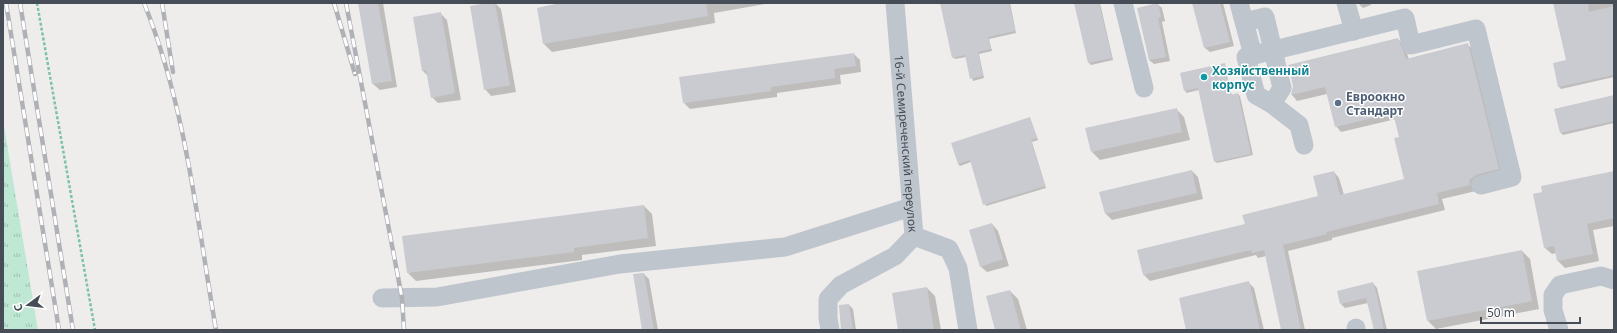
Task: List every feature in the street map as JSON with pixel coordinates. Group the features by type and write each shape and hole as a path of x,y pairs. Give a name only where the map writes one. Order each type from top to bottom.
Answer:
{"street":[{"name":"16-й Семиреченский переулок","path":"895,3 914,236 949,249 958,268 968,330"},
{"path":"1123,3 1144,88"},
{"path":"1239,3 1253,56"},
{"path":"1346,3 1354,31"},
{"path":"1244,22 1265,17 1282,88 1272,104"},
{"path":"1304,145 1299,125 1272,104 1256,95 1246,57 1405,18 1411,45 1476,29 1512,177 1481,185"},
{"path":"382,298 437,297 620,264 785,247 911,207"},
{"path":"830,330 828,318 828,299 841,285 895,256 914,236"},
{"path":"1559,330 1553,310 1553,295 1560,285 1601,276 1614,280"}],"path":[{"path":"37,3 95,330"}],"green space":[{"path":"3,120 38,330 3,330"}],"building":[{"path":"358,3 378,3 392,81 372,84"},
{"path":"495,3 510,85 484,90 470,6"},
{"path":"563,3 706,3 708,16 543,44 537,8"},
{"path":"940,3 1009,3 1015,31 988,37 991,49 978,52 983,76 970,79 965,55 952,58"},
{"path":"1074,3 1099,3 1112,58 1088,63"},
{"path":"1158,3 1161,17 1158,18 1166,57 1149,60 1137,8"},
{"path":"1192,3 1220,3 1230,42 1204,48"},
{"path":"1553,3 1588,3 1589,12 1614,6 1614,75 1558,87 1553,63 1566,60"},
{"path":"441,12 455,93 431,98 426,70 422,71 413,17"},
{"path":"1398,38 1406,59 1468,43 1499,169 1478,174 1469,180 1470,185 1437,193 1439,204 1326,232 1327,234 1283,245 1301,330 1281,330 1264,250 1252,253 1251,250 1143,275 1137,250 1245,224 1242,215 1318,196 1313,176 1334,171 1340,195 1404,179 1394,138 1399,137 1393,113 1335,127 1325,87 1291,95 1293,86 1288,65"},
{"path":"854,53 856,66 834,69 835,78 771,87 771,91 683,103 679,77"},
{"path":"1225,63 1231,95 1238,93 1251,154 1214,162 1198,88 1184,91 1180,73"},
{"path":"1614,95 1614,121 1560,133 1554,109"},
{"path":"1177,108 1182,132 1091,152 1085,128"},
{"path":"1030,117 1037,138 1031,140 1045,186 983,205 970,160 958,164 951,143"},
{"path":"1192,170 1197,193 1105,214 1099,192"},
{"path":"1614,171 1614,218 1587,224 1593,254 1557,261 1554,246 1544,248 1533,194 1542,192 1541,186"},
{"path":"644,205 648,238 574,248 574,252 407,273 402,236"},
{"path":"992,223 1003,259 980,267 969,230"},
{"path":"1522,250 1532,301 1427,321 1417,271"},
{"path":"644,273 654,330 642,330 633,274"},
{"path":"1249,281 1260,330 1186,330 1179,298"},
{"path":"1373,282 1384,330 1374,330 1366,298 1340,304 1337,291"},
{"path":"927,287 934,330 898,330 892,293"},
{"path":"1010,290 1021,330 995,330 986,296"},
{"path":"849,304 853,330 841,330 839,305"}],"railway":[{"path":"6,3 59,330"},
{"path":"20,3 73,330"},
{"path":"144,3 158,42 180,123 189,164 216,330"},
{"path":"162,3 173,72"},
{"path":"334,3 355,74"},
{"path":"346,3 402,298 404,330"}],"place":[{"name":"Хозяйственный корпус","path":"1204,77"},
{"name":"Евроокно Стандарт","path":"1338,103"}]}
